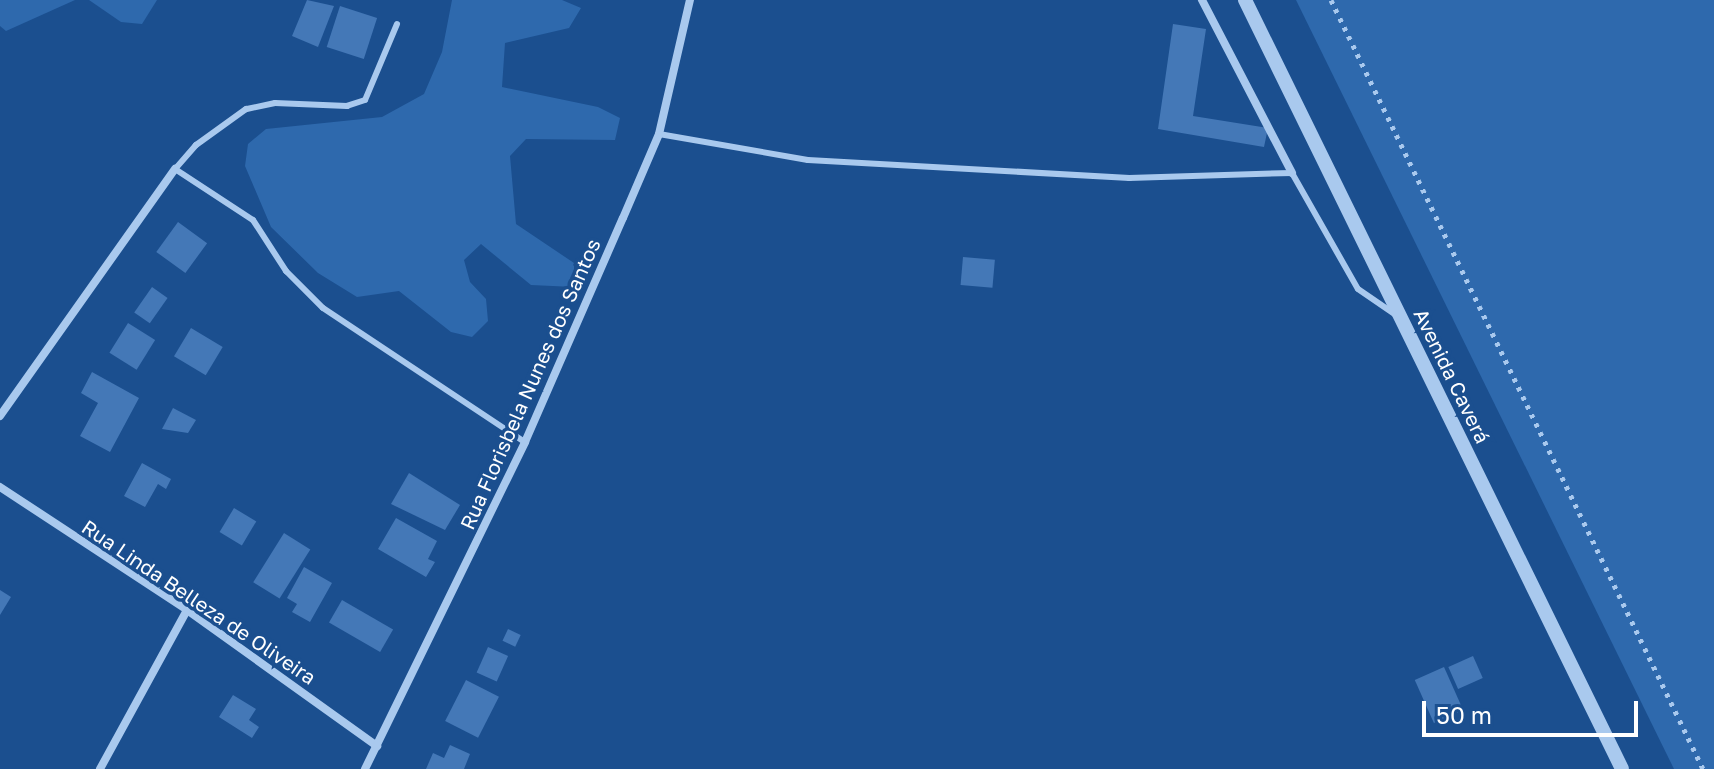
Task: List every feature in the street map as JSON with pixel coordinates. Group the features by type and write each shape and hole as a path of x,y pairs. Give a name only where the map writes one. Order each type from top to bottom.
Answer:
{"street":[{"name":"Rua Florisbela Nunes dos Santos","path":"365,769 525,442 659,134 690,0"},
{"path":"1202,0 1292,173"},
{"name":"Avenida Caverá","path":"1245,0 1622,769"},
{"path":"0,416 175,169"},
{"name":"Rua Linda Belleza de Oliveira","path":"0,487 187,610 377,746"},
{"path":"100,769 187,610"}],"lane":[{"path":"397,24 365,100 347,106 275,103 246,109 196,145 175,169 253,220 286,271 323,308 525,442"},
{"path":"659,134 808,160 1129,178 1292,173 1358,289 1401,317"}],"path":[{"path":"1331,0 1703,769"}],"shaded area":[{"path":"0,0 75,0 6,31 0,26"},
{"path":"89,0 157,0 142,24 121,22"},
{"path":"452,0 562,0 581,8 569,28 505,43 502,87 598,107 620,118 615,140 526,139 510,156 516,224 574,263 574,287 531,285 481,244 464,260 470,282 486,299 488,321 472,337 451,332 399,291 357,297 318,273 271,227 245,166 248,144 266,129 382,117 424,94 442,52"},
{"path":"1296,0 1714,0 1714,769 1674,769"}],"building":[{"path":"307,0 334,6 318,47 292,36"},
{"path":"340,6 377,18 364,59 327,47"},
{"path":"1173,24 1206,29 1193,116 1268,128 1264,147 1158,129"},
{"path":"178,222 207,243 185,273 156,252"},
{"path":"963,257 995,260 992,288 961,285"},
{"path":"152,287 168,298 150,323 134,312"},
{"path":"128,323 155,340 137,370 109,353"},
{"path":"191,328 223,347 206,375 174,356"},
{"path":"92,372 139,398 110,452 80,436 98,403 81,393"},
{"path":"173,408 196,420 188,433 162,429"},
{"path":"142,463 171,479 166,489 158,484 145,507 124,496"},
{"path":"409,473 460,505 445,530 391,504"},
{"path":"234,508 256,521 242,545 220,532"},
{"path":"396,518 437,541 428,559 435,562 426,577 378,549"},
{"path":"284,533 310,549 280,599 253,582"},
{"path":"304,567 332,583 310,622 292,612 297,604 287,598"},
{"path":"0,590 11,597 0,615"},
{"path":"342,600 393,630 380,652 329,623"},
{"path":"508,629 521,635 515,647 503,641"},
{"path":"488,647 508,656 497,682 477,673"},
{"path":"1473,656 1483,678 1458,689 1448,667"},
{"path":"1444,667 1463,710 1434,723 1415,680"},
{"path":"466,680 499,697 478,738 445,721"},
{"path":"233,695 256,709 249,720 259,727 252,738 219,717"},
{"path":"450,745 470,754 464,769 426,769 433,753 444,758"}]}
